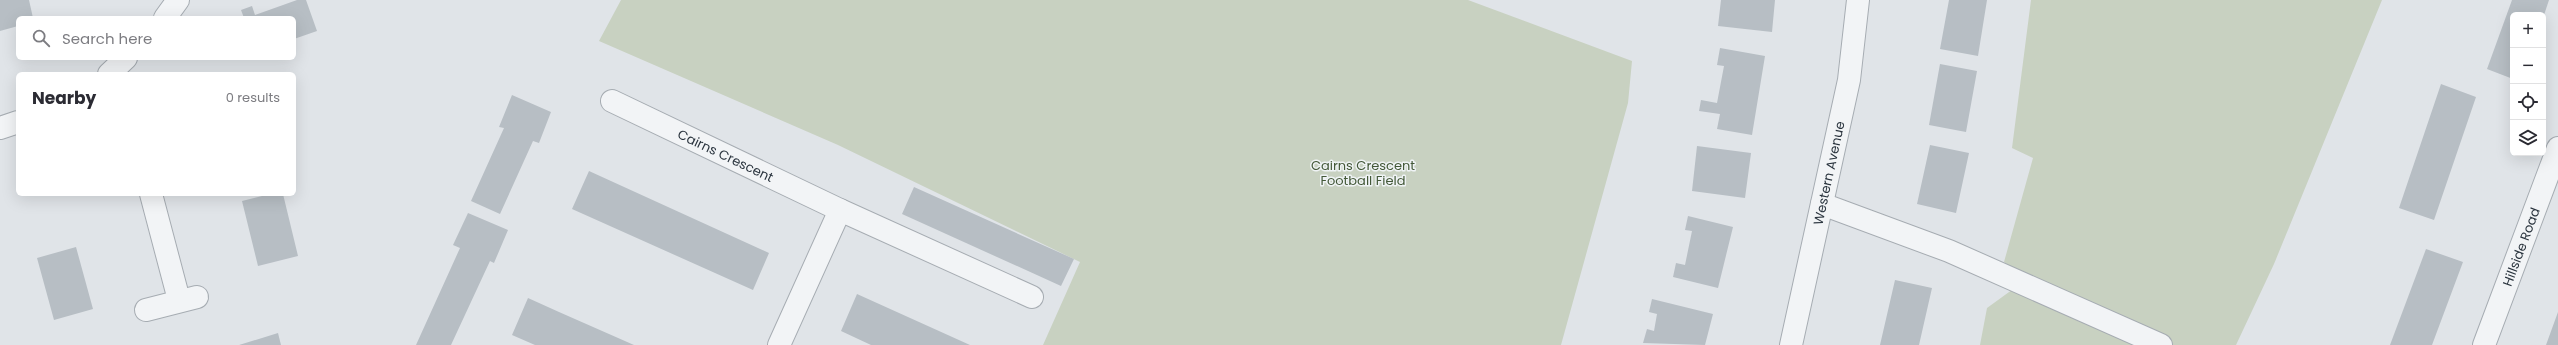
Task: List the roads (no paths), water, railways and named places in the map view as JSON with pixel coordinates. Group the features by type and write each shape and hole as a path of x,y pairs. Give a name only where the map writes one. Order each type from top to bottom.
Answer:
{"street":[{"path":"166,16 178,0"},
{"name":"Western Avenue","path":"1792,345 1849,80 1858,0"},
{"path":"111,72 124,60"},
{"name":"Cairns Crescent","path":"612,101 840,210 1032,297"},
{"path":"0,128 16,123"},
{"name":"Hillside Road","path":"2484,345 2551,192 2558,148"},
{"path":"146,310 188,298 152,196"},
{"path":"1822,204 1949,250 2161,345"},
{"path":"779,345 840,210"}],"park label":[{"name":"Cairns Crescent Football Field","path":"1363,172"}]}
